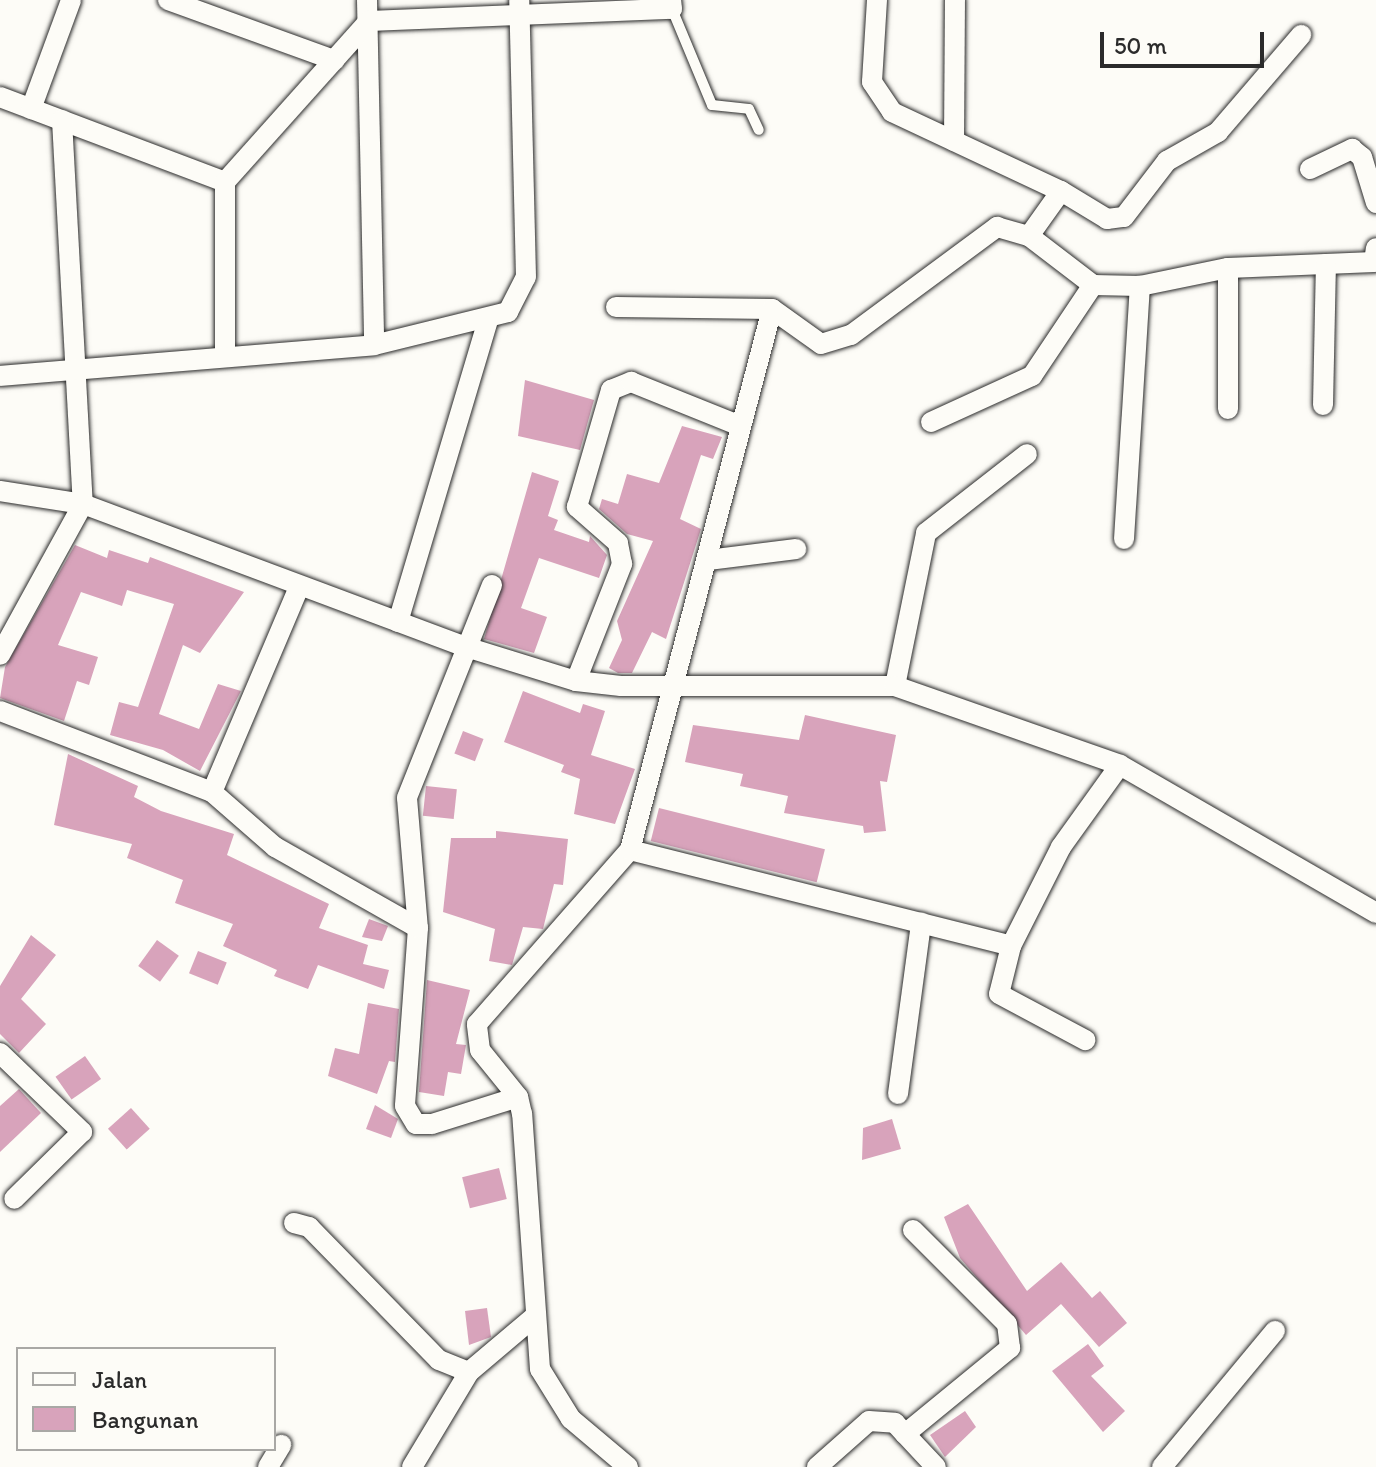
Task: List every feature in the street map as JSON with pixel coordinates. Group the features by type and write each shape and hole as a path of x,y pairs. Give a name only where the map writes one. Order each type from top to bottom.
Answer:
{"street":[{"path":"31,109 71,0"},
{"path":"168,0 334,60"},
{"path":"367,0 374,345"},
{"path":"877,0 872,82 877,96 892,112 1061,191 1107,219 1124,217 1167,161 1218,132 1301,35"},
{"path":"954,141 955,0"},
{"path":"225,357 225,182 369,21 520,9 677,3"},
{"path":"0,376 374,345 488,321 508,312 526,277 520,9"},
{"path":"0,97 225,182"},
{"path":"0,655 83,504 73,372 62,120"},
{"path":"1310,169 1352,149 1376,203"},
{"path":"1029,236 1061,191"},
{"path":"616,307 772,309 811,339 836,343 986,230 1008,227 1029,236 1093,285 1140,286 1228,268 1326,264 1375,257"},
{"path":"1323,405 1326,264"},
{"path":"1228,268 1228,409"},
{"path":"931,422 1032,376 1093,285"},
{"path":"1124,539 1140,286"},
{"path":"628,1467 571,1419 540,1369 518,1097 480,1050 477,1024 630,850 677,688 738,425 772,309"},
{"path":"398,622 488,321"},
{"path":"576,681 622,564 618,543 577,507 611,390 631,382 738,425"},
{"path":"895,686 926,533 1027,454"},
{"path":"0,491 83,504 466,647 576,681 677,688 895,686 1120,765 1376,913"},
{"path":"708,560 796,549"},
{"path":"492,585 407,798 418,928 406,1116 432,1124 518,1097"},
{"path":"212,792 299,587"},
{"path":"0,711 212,792 275,847 418,928"},
{"path":"1085,1040 999,994 1011,946 1061,847 1120,765"},
{"path":"630,850 1011,946"},
{"path":"898,1094 921,923"},
{"path":"0,1053 82,1132 14,1199"},
{"path":"294,1223 309,1227 439,1360 469,1372"},
{"path":"905,1434 1005,1353 1012,1336 913,1230"},
{"path":"412,1467 469,1372 534,1317"},
{"path":"1162,1467 1275,1331"},
{"path":"817,1467 869,1421 895,1423 936,1467"},
{"path":"268,1467 281,1445"}],"lane":[{"path":"677,3 712,105 749,109 759,130"}],"building":[{"path":"525,380 594,400 580,450 518,436"},
{"path":"682,426 722,437 713,459 701,455 680,519 701,529 666,639 652,632 632,673 618,673 609,668 622,640 617,621 653,541 627,534 599,509 602,499 618,504 627,474 659,483"},
{"path":"532,472 559,481 548,516 558,520 554,530 589,542 590,536 607,555 599,578 539,558 521,608 547,617 534,653 484,639"},
{"path":"75,545 107,558 109,550 148,563 150,557 244,592 200,653 183,645 159,714 199,729 218,684 241,691 200,771 163,750 110,735 119,702 138,707 174,604 127,590 122,606 81,592 58,645 98,657 89,685 77,681 64,721 0,698 5,667"},
{"path":"523,691 580,713 583,704 605,711 591,755 635,769 615,824 574,814 580,779 561,772 564,765 504,742"},
{"path":"805,715 896,735 887,782 880,781 886,831 864,833 863,826 784,813 788,796 740,786 743,774 685,762 693,725 799,740"},
{"path":"463,731 484,739 475,761 454,753"},
{"path":"68,754 138,786 134,797 161,811 234,834 227,855 329,904 319,928 368,945 363,964 389,970 384,989 318,965 308,989 274,976 277,970 223,946 233,924 175,903 183,880 127,858 132,844 54,825"},
{"path":"426,786 457,789 454,819 423,816"},
{"path":"659,808 825,849 817,882 651,841"},
{"path":"496,831 568,839 563,885 554,884 543,929 523,927 512,965 489,961 495,929 443,912 451,838 496,838"},
{"path":"369,919 388,926 382,941 362,937"},
{"path":"31,935 56,955 21,999 46,1024 19,1053 0,1034 0,986"},
{"path":"157,940 179,956 160,982 138,966"},
{"path":"198,951 227,963 218,985 189,973"},
{"path":"427,980 470,990 456,1044 466,1045 461,1074 448,1072 444,1096 419,1092"},
{"path":"368,1003 399,1009 395,1062 389,1061 377,1094 328,1076 335,1048 359,1054"},
{"path":"85,1056 101,1079 72,1100 56,1077"},
{"path":"19,1089 41,1113 0,1152 0,1106"},
{"path":"375,1105 398,1119 391,1138 366,1129"},
{"path":"131,1108 150,1129 127,1150 108,1129"},
{"path":"892,1119 901,1149 862,1160 863,1128"},
{"path":"499,1168 507,1199 470,1208 462,1177"},
{"path":"968,1204 1027,1291 1061,1262 1092,1298 1100,1291 1127,1323 1099,1347 1061,1304 1026,1335 960,1258 944,1217"},
{"path":"487,1308 491,1337 469,1345 465,1311"},
{"path":"1088,1344 1104,1366 1091,1376 1125,1411 1103,1432 1052,1371"},
{"path":"965,1411 976,1427 945,1457 930,1435"}]}
